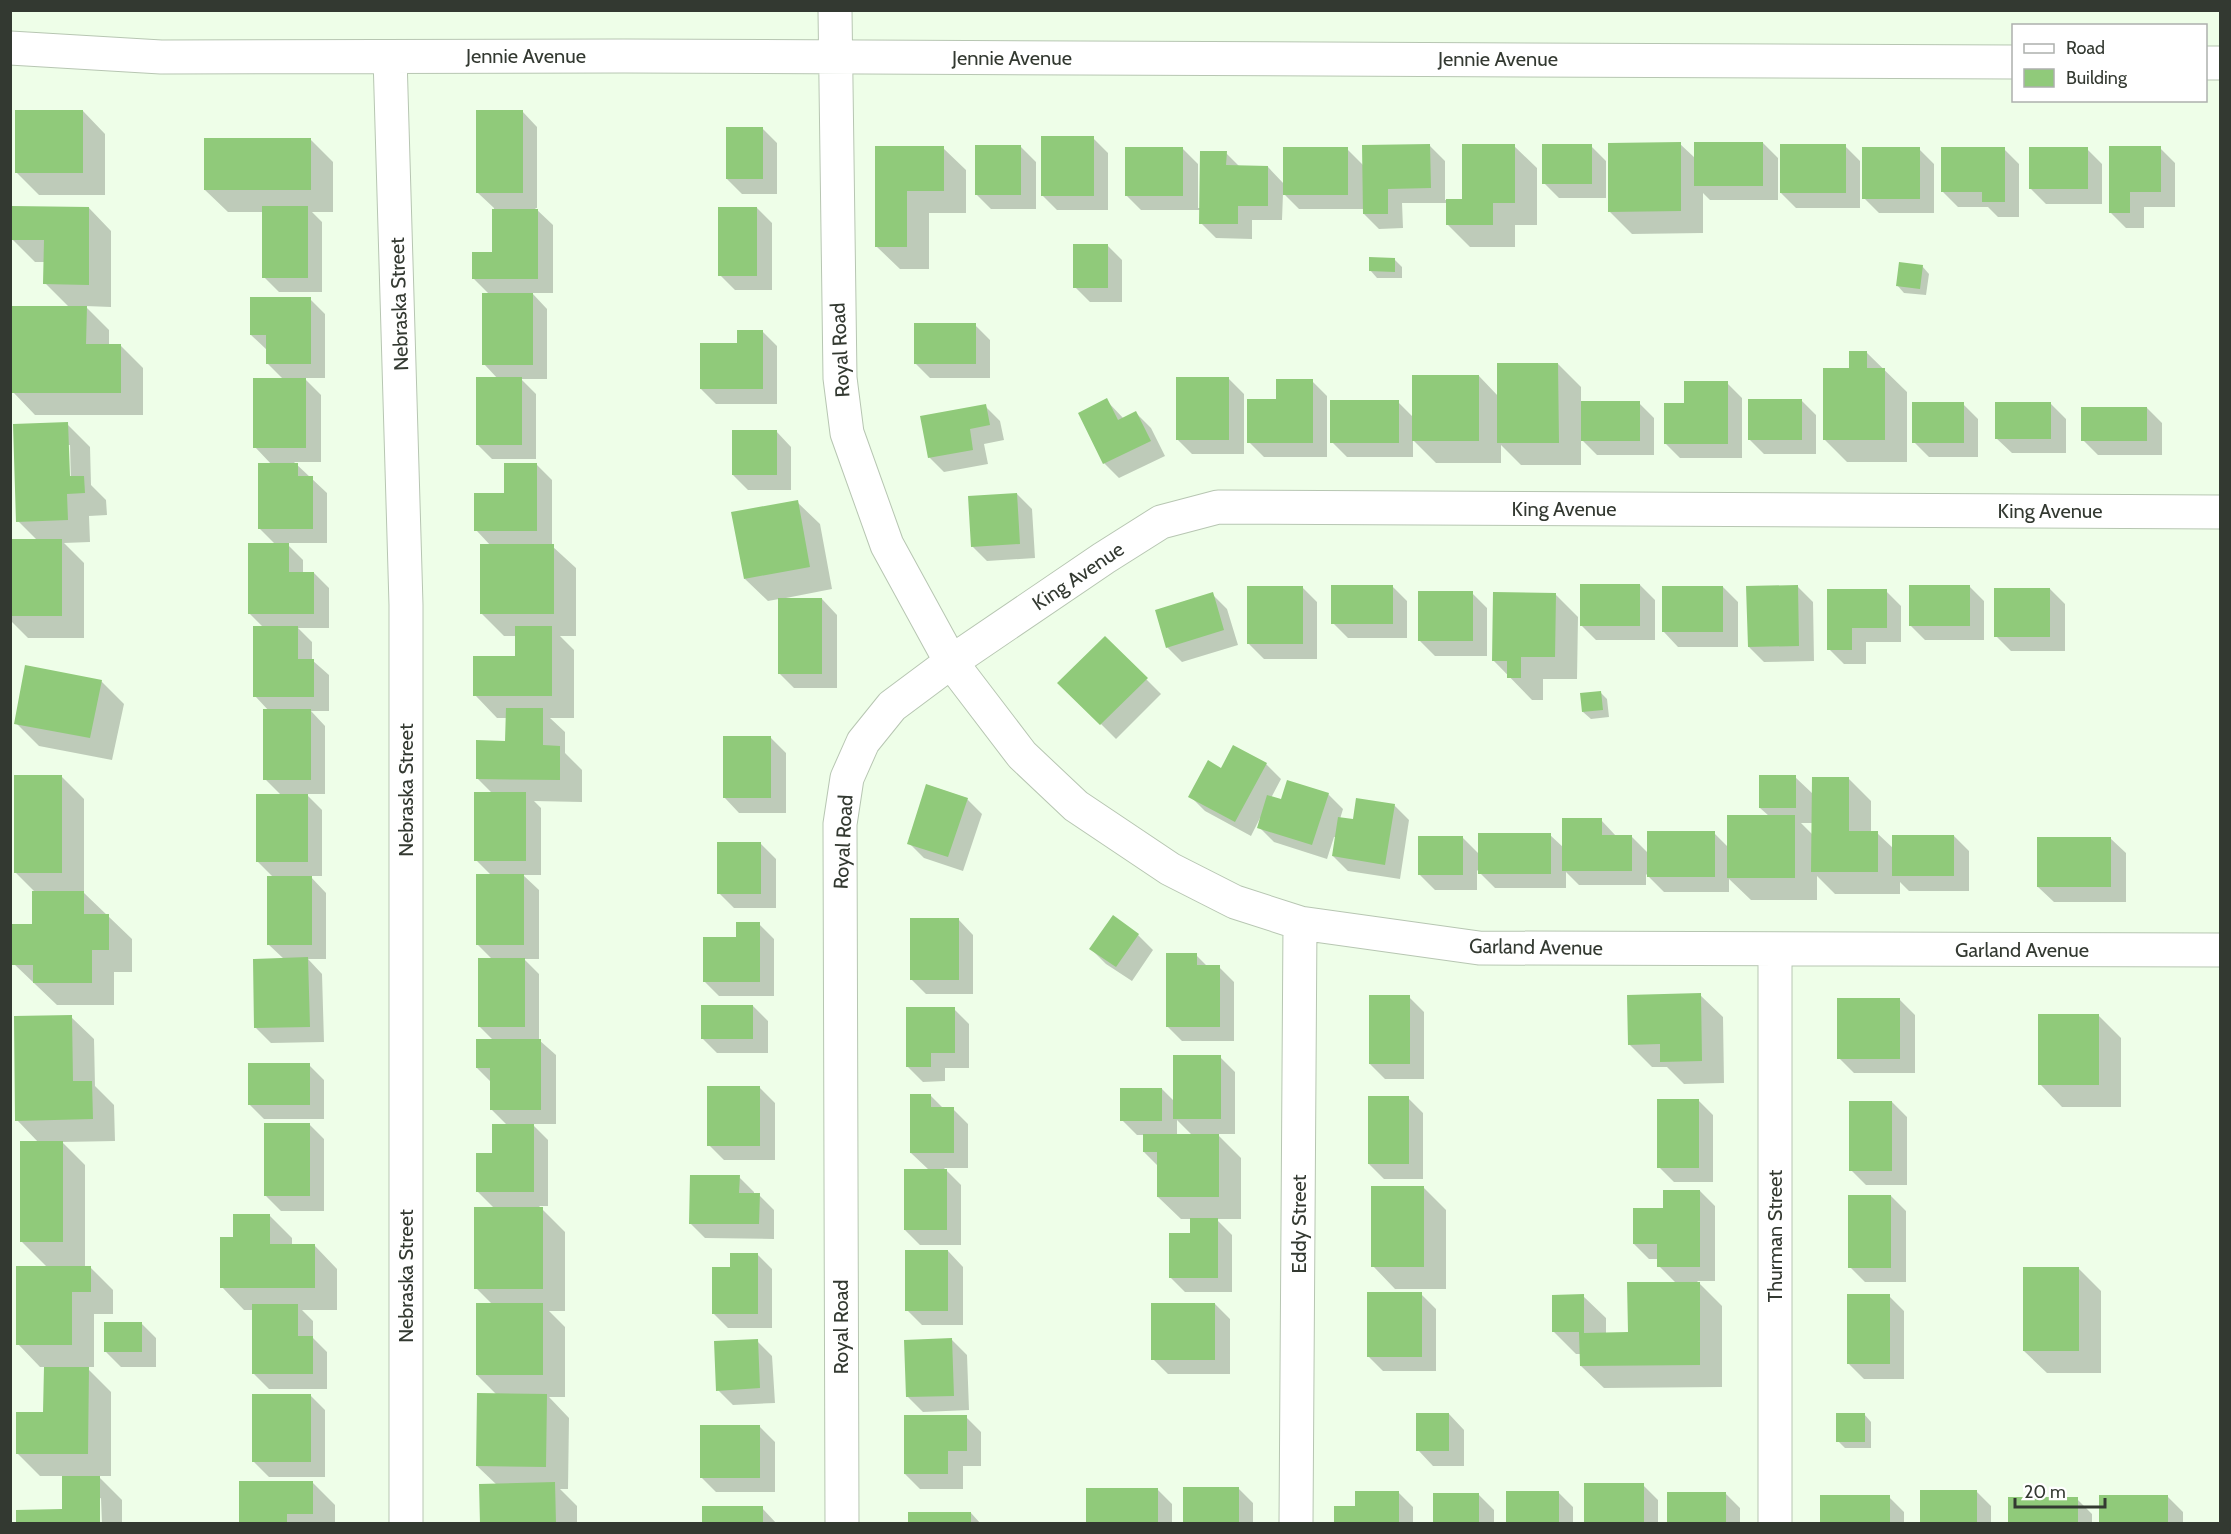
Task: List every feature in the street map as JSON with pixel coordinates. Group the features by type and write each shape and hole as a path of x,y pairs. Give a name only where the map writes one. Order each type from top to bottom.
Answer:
{"street":[{"name":"Royal Road","path":"835,10 839,356 847,433 887,545 951,662 892,706 863,742 847,778 840,824 842,1524"},
{"name":"Jennie Avenue","path":"10,48 160,57 835,57 2012,62"},
{"name":"Nebraska Street","path":"390,57 406,605 406,1524"},
{"name":"King Avenue","path":"951,662 1161,522 1218,507 2220,512"},
{"name":"Garland Avenue","path":"951,662 1022,755 1076,806 1170,869 1235,902 1300,924 1479,948 2220,951"},
{"name":"Eddy Street","path":"1296,1524 1300,924"},
{"name":"Thurman Street","path":"1775,949 1775,1524"}],"building":[{"path":"15,110 83,110 83,173 15,173"},
{"path":"476,110 523,110 523,193 476,193"},
{"path":"726,127 763,127 763,179 726,179"},
{"path":"1041,136 1094,136 1094,196 1041,196"},
{"path":"204,138 311,138 311,190 204,190"},
{"path":"1681,142 1681,211 1608,212 1608,143"},
{"path":"1694,142 1763,142 1763,186 1694,186"},
{"path":"1430,144 1431,188 1388,189 1388,214 1363,214 1362,145"},
{"path":"1462,144 1515,144 1515,203 1493,203 1493,225 1446,225 1446,199 1462,199"},
{"path":"1542,144 1592,144 1592,184 1542,184"},
{"path":"1780,144 1846,144 1846,193 1780,193"},
{"path":"975,145 1021,145 1021,195 975,195"},
{"path":"875,146 944,146 944,191 907,191 907,247 875,247"},
{"path":"2109,146 2161,146 2161,192 2130,192 2130,213 2109,213"},
{"path":"1125,147 1183,147 1183,196 1125,196"},
{"path":"1283,147 1348,147 1348,195 1283,195"},
{"path":"1862,147 1920,147 1920,199 1862,199"},
{"path":"1941,147 2005,147 2005,202 1982,202 1982,192 1941,192"},
{"path":"2029,147 2088,147 2088,189 2029,189"},
{"path":"1200,151 1227,151 1226,165 1268,166 1268,206 1238,206 1238,224 1199,224"},
{"path":"11,206 89,207 89,285 43,284 44,240 11,240"},
{"path":"262,206 308,206 308,278 262,278"},
{"path":"718,207 757,207 757,276 718,276"},
{"path":"492,209 538,209 538,279 472,279 472,252 492,252"},
{"path":"1073,244 1108,244 1108,288 1073,288"},
{"path":"1369,257 1395,258 1395,272 1369,271"},
{"path":"1899,262 1923,265 1920,289 1896,286"},
{"path":"482,293 533,293 533,365 482,365"},
{"path":"250,297 311,297 311,364 266,364 266,335 250,335"},
{"path":"11,306 87,306 86,344 121,344 121,393 11,393"},
{"path":"914,323 976,323 976,364 914,364"},
{"path":"737,330 763,330 763,389 700,389 700,343 737,343"},
{"path":"1849,351 1867,351 1867,368 1885,368 1885,440 1823,440 1823,368 1849,368"},
{"path":"1497,363 1558,363 1559,443 1497,443"},
{"path":"1412,375 1479,375 1479,441 1412,441"},
{"path":"476,377 522,377 522,445 476,445"},
{"path":"1176,377 1229,377 1229,440 1176,440"},
{"path":"253,378 306,378 306,448 253,448"},
{"path":"1276,379 1313,379 1313,443 1247,443 1247,399 1276,399"},
{"path":"1684,381 1728,381 1728,444 1664,444 1664,403 1684,403"},
{"path":"1107,398 1118,420 1136,411 1151,441 1103,464 1078,413"},
{"path":"1748,399 1802,399 1802,440 1748,440"},
{"path":"1330,400 1399,400 1399,443 1330,443"},
{"path":"1581,401 1640,401 1640,441 1581,441"},
{"path":"1912,402 1964,402 1964,443 1912,443"},
{"path":"1995,402 2051,402 2051,439 1995,439"},
{"path":"986,404 990,425 970,429 973,450 928,458 920,416"},
{"path":"2081,407 2147,407 2147,441 2081,441"},
{"path":"68,422 70,476 84,476 85,493 67,494 68,520 16,522 13,424"},
{"path":"732,430 777,430 777,475 732,475"},
{"path":"258,463 298,463 298,476 313,476 313,529 258,529"},
{"path":"504,463 537,463 537,531 474,531 474,493 504,493"},
{"path":"1017,493 1020,544 971,547 968,496"},
{"path":"798,500 810,567 744,579 731,512"},
{"path":"10,539 62,539 62,616 10,616"},
{"path":"248,543 289,543 289,572 314,572 314,614 248,614"},
{"path":"480,544 554,544 554,614 480,614"},
{"path":"1580,584 1640,584 1640,626 1580,626"},
{"path":"1331,585 1393,585 1393,624 1331,624"},
{"path":"1798,585 1799,646 1748,647 1746,586"},
{"path":"1909,585 1970,585 1970,626 1909,626"},
{"path":"1247,586 1303,586 1303,644 1247,644"},
{"path":"1662,586 1723,586 1723,632 1662,632"},
{"path":"1994,588 2050,588 2050,637 1994,637"},
{"path":"1827,589 1887,589 1887,628 1852,628 1852,650 1827,650"},
{"path":"1418,591 1473,591 1473,641 1418,641"},
{"path":"1213,592 1224,630 1166,648 1155,610"},
{"path":"1493,592 1556,593 1555,657 1521,657 1521,678 1507,678 1507,661 1492,661"},
{"path":"778,598 822,598 822,674 778,674"},
{"path":"253,626 298,626 298,659 314,659 314,697 253,697"},
{"path":"515,626 552,626 552,696 473,696 473,656 515,656"},
{"path":"1105,636 1148,678 1100,725 1057,683"},
{"path":"25,665 102,680 90,738 14,724"},
{"path":"1601,691 1603,710 1582,712 1580,693"},
{"path":"506,708 543,708 543,745 560,746 560,780 476,779 476,740 505,741"},
{"path":"263,709 311,709 311,780 263,780"},
{"path":"723,736 771,736 771,798 723,798"},
{"path":"1233,745 1267,763 1235,822 1188,797 1208,760 1221,768"},
{"path":"14,775 62,775 62,873 14,873"},
{"path":"1759,775 1796,775 1796,808 1759,808"},
{"path":"1812,777 1849,777 1849,831 1878,831 1878,872 1811,872"},
{"path":"1287,780 1329,793 1312,845 1257,828 1267,795 1281,799"},
{"path":"926,784 968,798 948,857 907,844"},
{"path":"474,792 526,792 526,861 474,861"},
{"path":"256,794 308,794 308,862 256,862"},
{"path":"1356,798 1395,804 1385,865 1332,856 1338,817 1353,819"},
{"path":"1727,815 1795,815 1795,878 1727,878"},
{"path":"1562,818 1602,818 1602,835 1632,835 1632,871 1562,871"},
{"path":"1647,831 1715,831 1715,877 1647,877"},
{"path":"1478,833 1551,833 1551,874 1478,874"},
{"path":"1892,835 1954,835 1954,876 1892,876"},
{"path":"1418,836 1463,836 1463,875 1418,875"},
{"path":"2037,837 2111,837 2111,887 2037,887"},
{"path":"717,842 761,842 761,894 717,894"},
{"path":"476,874 524,874 524,945 476,945"},
{"path":"267,876 312,876 312,945 267,945"},
{"path":"32,891 84,891 84,914 109,914 109,950 92,950 92,983 33,983 33,965 12,965 12,924 32,924"},
{"path":"1113,915 1139,934 1116,967 1089,949"},
{"path":"910,918 959,918 959,980 910,980"},
{"path":"736,922 760,922 760,982 703,982 703,937 736,937"},
{"path":"1166,953 1197,953 1197,965 1220,965 1220,1027 1166,1027"},
{"path":"308,957 310,1027 254,1028 253,959"},
{"path":"478,958 525,958 525,1027 478,1027"},
{"path":"1701,993 1702,1061 1660,1062 1660,1044 1628,1045 1627,995"},
{"path":"1369,995 1410,995 1410,1064 1369,1064"},
{"path":"1837,998 1900,998 1900,1059 1837,1059"},
{"path":"701,1005 753,1005 753,1039 701,1039"},
{"path":"906,1007 955,1007 955,1053 931,1053 931,1067 906,1067"},
{"path":"2038,1014 2099,1014 2099,1085 2038,1085"},
{"path":"72,1015 73,1081 92,1081 93,1119 15,1121 14,1016"},
{"path":"476,1039 541,1039 541,1110 490,1110 490,1068 476,1068"},
{"path":"1173,1055 1221,1055 1221,1119 1173,1119"},
{"path":"248,1063 310,1063 310,1105 248,1105"},
{"path":"707,1086 760,1086 760,1146 707,1146"},
{"path":"1120,1088 1162,1088 1162,1121 1120,1121"},
{"path":"910,1094 931,1094 931,1107 954,1107 954,1153 910,1153"},
{"path":"1368,1096 1409,1096 1409,1164 1368,1164"},
{"path":"1657,1099 1699,1099 1699,1168 1657,1168"},
{"path":"1849,1101 1892,1101 1892,1171 1849,1171"},
{"path":"264,1123 310,1123 310,1196 264,1196"},
{"path":"492,1124 534,1124 534,1192 476,1192 476,1153 492,1153"},
{"path":"1143,1134 1219,1134 1219,1197 1157,1197 1157,1152 1143,1152"},
{"path":"20,1141 63,1141 63,1242 20,1242"},
{"path":"904,1169 947,1169 947,1230 904,1230"},
{"path":"690,1175 740,1175 739,1193 760,1193 759,1224 689,1224"},
{"path":"1371,1186 1424,1186 1424,1267 1371,1267"},
{"path":"1663,1190 1700,1190 1700,1267 1657,1267 1657,1244 1633,1244 1633,1208 1663,1208"},
{"path":"1848,1195 1891,1195 1891,1268 1848,1268"},
{"path":"474,1207 543,1207 543,1289 474,1289"},
{"path":"233,1214 270,1214 270,1244 315,1244 315,1288 220,1288 220,1237 233,1237"},
{"path":"1190,1218 1218,1218 1218,1278 1169,1278 1169,1233 1190,1233"},
{"path":"905,1250 948,1250 948,1311 905,1311"},
{"path":"730,1253 758,1253 758,1314 712,1314 712,1267 730,1267"},
{"path":"16,1266 91,1266 91,1292 72,1292 72,1345 16,1345"},
{"path":"2023,1267 2079,1267 2079,1351 2023,1351"},
{"path":"1627,1282 1700,1282 1700,1365 1580,1366 1579,1332 1552,1332 1552,1295 1584,1294 1584,1333 1628,1332"},
{"path":"1367,1292 1422,1292 1422,1357 1367,1357"},
{"path":"1847,1294 1890,1294 1890,1364 1847,1364"},
{"path":"476,1303 543,1303 543,1375 476,1375"},
{"path":"1151,1303 1215,1303 1215,1360 1151,1360"},
{"path":"252,1304 298,1304 298,1336 313,1336 313,1374 252,1374"},
{"path":"104,1322 142,1322 142,1352 104,1352"},
{"path":"952,1338 954,1396 906,1397 904,1340"},
{"path":"758,1339 760,1388 716,1391 714,1341"},
{"path":"44,1367 89,1367 88,1454 16,1454 16,1412 43,1412"},
{"path":"477,1393 547,1394 546,1467 476,1466"},
{"path":"252,1394 311,1394 311,1462 252,1462"},
{"path":"1416,1413 1449,1413 1449,1451 1416,1451"},
{"path":"1836,1413 1865,1413 1865,1442 1836,1442"},
{"path":"904,1415 967,1415 967,1451 948,1451 948,1474 904,1474"},
{"path":"700,1425 760,1425 760,1478 700,1478"},
{"path":"62,1476 100,1476 100,1524 16,1524 16,1510 62,1509"},
{"path":"239,1481 313,1481 313,1514 287,1514 287,1524 239,1524"},
{"path":"555,1482 556,1524 480,1524 479,1484"},
{"path":"1584,1483 1644,1483 1644,1524 1584,1524"},
{"path":"1183,1487 1239,1487 1239,1524 1183,1524"},
{"path":"1086,1488 1158,1488 1158,1524 1086,1524"},
{"path":"1920,1490 1977,1490 1977,1524 1920,1524"},
{"path":"1355,1491 1399,1491 1399,1524 1334,1524 1334,1506 1355,1506"},
{"path":"1506,1491 1559,1491 1559,1524 1506,1524"},
{"path":"1667,1492 1726,1492 1726,1524 1667,1524"},
{"path":"1433,1493 1479,1493 1479,1524 1433,1524"},
{"path":"1820,1495 1890,1495 1890,1524 1820,1524"},
{"path":"2099,1495 2168,1495 2168,1524 2099,1524"},
{"path":"2008,1497 2078,1497 2078,1524 2008,1524"},
{"path":"702,1506 763,1506 763,1524 702,1524"},
{"path":"908,1512 971,1512 971,1524 908,1524"}]}
